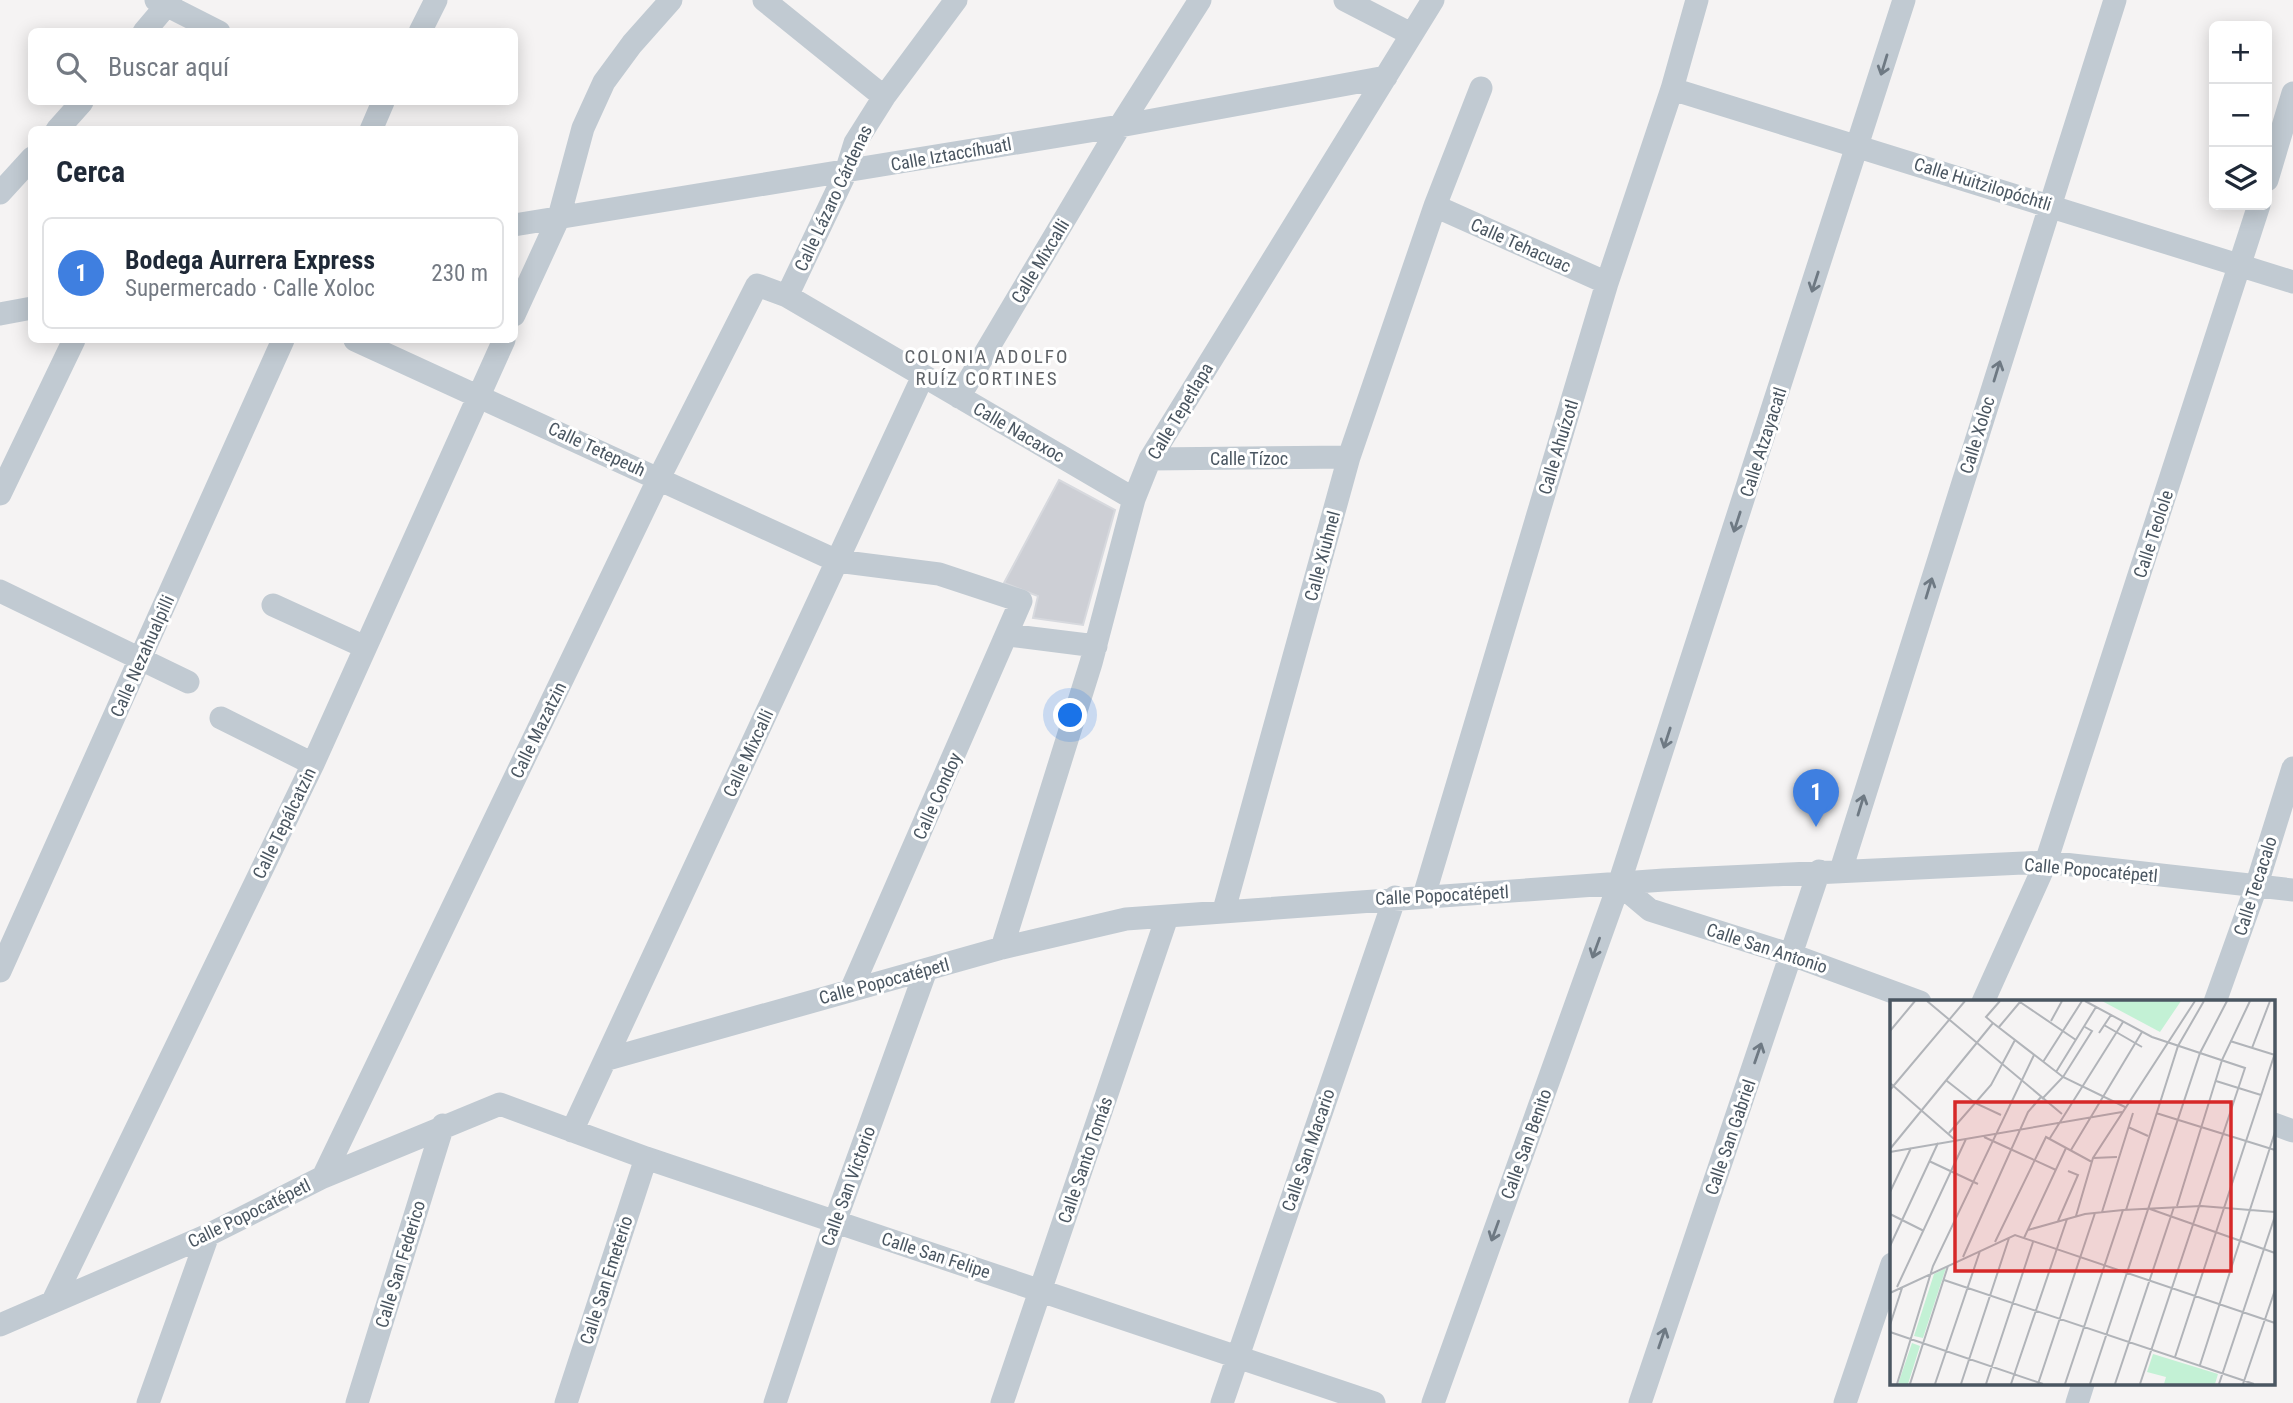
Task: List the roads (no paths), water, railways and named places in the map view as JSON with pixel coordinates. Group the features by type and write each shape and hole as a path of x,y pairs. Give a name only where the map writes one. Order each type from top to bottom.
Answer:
{"street":[{"path":"422,28 436,0"},
{"path":"518,307 559,217 583,128 604,82 632,44 671,0"},
{"path":"764,0 884,97"},
{"name":"Calle Lázaro Cárdenas","path":"787,296 846,172 855,143 884,97 956,0"},
{"name":"Calle Mixcalli","path":"960,397 1120,126 1200,0"},
{"path":"1345,0 1410,34"},
{"name":"Calle Tepetlapa","path":"1002,948 1096,646 1134,499 1150,458 1433,0"},
{"name":"Calle Ahuízotl","path":"1424,896 1607,283 1672,89 1697,0"},
{"name":"Calle Atzayacatl","path":"1619,884 1904,0"},
{"name":"Calle Xoloc","path":"1830,870 2115,0"},
{"path":"147,28 164,2 212,28"},
{"name":"Calle Iztaccíhuatl","path":"518,224 1120,126 1386,77"},
{"name":"Calle Xiuhnel","path":"1224,910 1349,457 1435,206 1481,88"},
{"name":"Calle Huitzilopóchtli","path":"1672,89 2293,282"},
{"path":"2272,163 2293,93"},
{"path":"61,126 79,105"},
{"path":"372,126 378,105"},
{"path":"0,194 28,162"},
{"name":"Calle Tehacuac","path":"1435,206 1607,283"},
{"name":"Calle Teolole","path":"1984,1000 2046,862 2258,210"},
{"name":"Calle Nacaxoc","path":"757,285 787,296 1134,499"},
{"name":"Calle Mazatzin","path":"323,1177 659,478 757,285"},
{"path":"0,314 28,310"},
{"path":"0,494 73,343"},
{"name":"Calle Nezahualpilli","path":"0,971 282,343"},
{"name":"Calle Tetepeuh","path":"362,343 479,394 837,561 939,574 1021,601"},
{"name":"Calle Tepálcatzin","path":"53,1301 313,764 503,343"},
{"name":"Calle Mixcalli","path":"572,1131 608,1059 923,376"},
{"name":"Calle Tízoc","path":"1150,458 1349,457"},
{"path":"0,591 188,682"},
{"name":"Calle Condoy","path":"851,990 1021,601"},
{"path":"273,606 365,647"},
{"path":"1008,635 1096,646"},
{"path":"221,718 313,764"},
{"name":"Calle Tecacalo","path":"2216,1000 2256,887 2293,768"},
{"name":"Calle Popocatépetl","path":"608,1059 1002,948 1126,919 1395,897 1830,870 2046,862 2293,890"},
{"name":"Calle San Gabriel","path":"1640,1403 1792,955 1830,870"},
{"name":"Calle San Antonio","path":"1619,884 1650,910 1792,955 1915,1000"},
{"name":"Calle San Benito","path":"1433,1403 1619,884"},
{"name":"Calle San Macario","path":"1222,1403 1395,897"},
{"name":"Calle Santo Tomás","path":"1002,1403 1167,917"},
{"name":"Calle San Victorio","path":"775,1403 835,1222 926,970"},
{"name":"Calle Popocatépetl","path":"0,1325 208,1235 323,1177 443,1125 500,1104"},
{"name":"Calle San Felipe","path":"500,1104 646,1158 1374,1403"},
{"name":"Calle San Federico","path":"357,1403 443,1125"},
{"path":"2276,1125 2293,1130"},
{"name":"Calle San Emeterio","path":"566,1403 646,1158"},
{"path":"148,1403 208,1235"},
{"path":"1845,1403 1890,1271"},
{"path":"2077,1403 2082,1386"}],"place":[{"name":"Bodega Aurrera Express","path":"1816,827"}],"district":[{"name":"COLONIA ADOLFO RUÍZ CORTINES","path":"987,367"}]}
